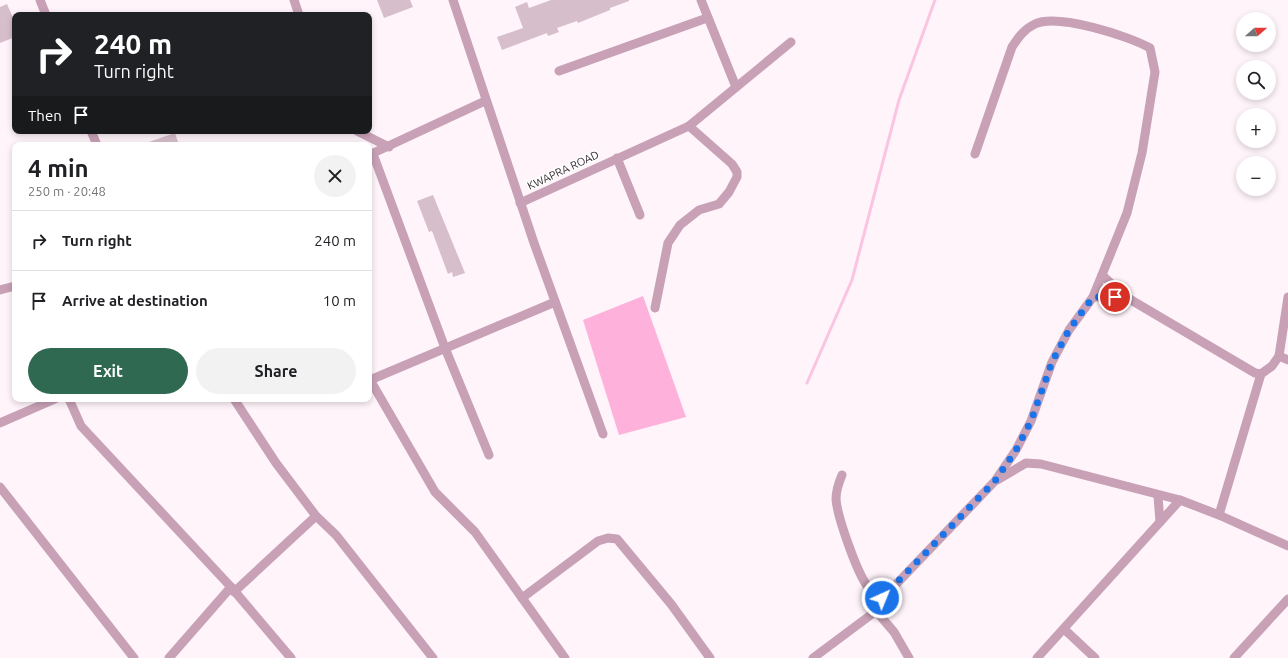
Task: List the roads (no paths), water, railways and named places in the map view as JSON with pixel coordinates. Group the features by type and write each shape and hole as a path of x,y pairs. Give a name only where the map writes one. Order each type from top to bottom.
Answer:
{"street":[{"path":"40,0 45,12"},
{"path":"294,0 298,12"},
{"name":"KWAPRA ROAD","path":"453,0 485,101 520,203 689,126 791,42"},
{"path":"701,0 736,87"},
{"path":"559,71 707,18"},
{"path":"813,658 876,611 882,598 995,481 1016,450 1031,421 1052,362 1069,330 1093,297 1127,213 1142,153 1155,72 1150,48 1110,31 1061,21 1036,23 1022,33 1012,47 975,154"},
{"path":"372,155 485,101"},
{"path":"655,308 668,243 680,225 694,213 719,204 729,192 737,178 737,172 732,164 689,126"},
{"path":"363,134 389,147"},
{"path":"372,158 445,348 489,455"},
{"path":"617,158 640,215"},
{"path":"520,203 603,434"},
{"path":"1102,275 1126,297 1255,372 1261,374"},
{"path":"0,290 12,287"},
{"path":"1093,297 1126,297"},
{"path":"1219,515 1261,374 1272,366 1279,356 1288,297"},
{"path":"372,378 555,302"},
{"path":"1279,356 1288,360"},
{"path":"372,384 435,492 475,532 565,658"},
{"path":"0,423 48,402"},
{"path":"70,402 81,426 233,589 291,658"},
{"path":"236,402 276,463 316,516 336,535 433,658"},
{"path":"995,481 1026,463 1041,464 1158,496 1180,500 1219,515 1288,546"},
{"path":"842,475 836,493 836,500 845,533 863,579 868,587 882,598"},
{"path":"0,487 134,658"},
{"path":"1158,496 1160,522"},
{"path":"1037,658 1180,500"},
{"path":"169,658 233,589 316,516"},
{"path":"522,598 598,541 608,538 617,539 672,604 710,658"},
{"path":"1234,658 1288,599"},
{"path":"876,611 894,632 909,658"},
{"path":"1064,629 1095,658"}],"waterway":[{"path":"807,383 852,280 899,100 935,0"}]}
